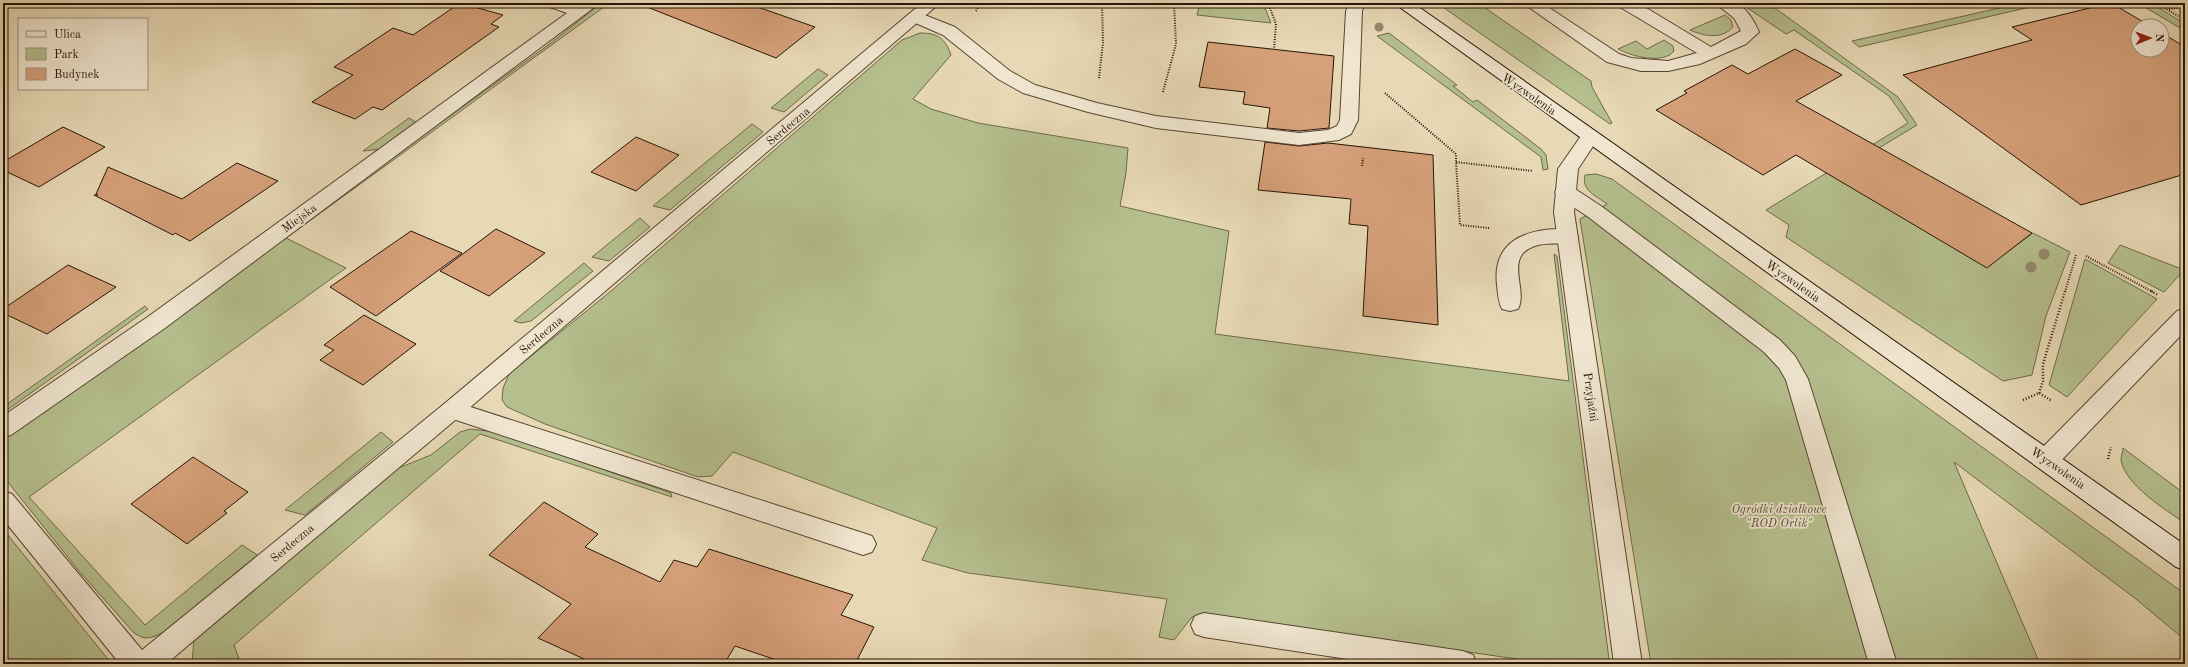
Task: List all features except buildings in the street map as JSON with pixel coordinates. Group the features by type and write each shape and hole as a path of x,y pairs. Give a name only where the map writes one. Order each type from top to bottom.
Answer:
{"street":[{"path":"556,3 586,7"},
{"path":"925,10 982,60 1004,75 1030,89 1094,108 1156,122 1299,139 1332,136 1344,130 1349,120 1354,11 1358,3"},
{"name":"Wyzwolenia","path":"1402,3 2047,459 2185,559"},
{"path":"1531,3 1613,58 1629,64 1660,68 1676,66 1711,54 1744,38 1750,32 1743,18 1723,3"},
{"path":"1626,3 1711,54"},
{"name":"Miejska","path":"3,428 157,322 586,7"},
{"name":"Serdeczna","path":"146,664 452,410 925,10"},
{"name":"Przyjaźni","path":"1590,137 1568,169 1564,212 1628,664"},
{"path":"1565,192 1594,211 1772,346 1787,362 1797,379 1883,664"},
{"path":"1510,303 1507,269 1511,257 1518,247 1539,236 1568,237"},
{"path":"2047,459 2086,421 2185,317"},
{"path":"452,410 863,544"},
{"path":"3,502 137,664"},
{"path":"1204,625 1463,664"}],"path":[{"path":"1094,108 1104,43 1102,3"},
{"path":"1156,122 1176,44 1174,3"},
{"path":"1268,3 1276,24 1274,49"},
{"path":"1798,7 1817,3"},
{"path":"2156,3 2185,20"},
{"path":"2173,3 2185,10"},
{"path":"2167,9 2185,7"},
{"path":"1384,92 1456,154 1460,225 1493,228 1518,247"},
{"path":"1362,166 1363,151"},
{"path":"1456,162 1535,172"},
{"path":"2039,393 2043,381 2043,364 2076,255"},
{"path":"2086,256 2160,296"}],"green space":[{"path":"1200,3 1263,3 1271,23 1197,15"},
{"path":"1437,3 1478,3 1591,81 1592,87 1612,123 1610,124"},
{"path":"1740,3 1768,3 1898,97 1917,125 1833,176 1987,267 2033,233 2070,252 2046,316 2032,375 2003,381 1786,237 1789,225 1766,210 1908,123 1889,96 1794,30 1786,34"},
{"path":"2022,3 2047,3 1859,47 1852,41"},
{"path":"2138,3 2151,3 2185,24 2185,31 2170,22 2170,18 2163,18"},
{"path":"600,4 608,4 286,238 346,268 29,497 145,625 242,545 259,556 203,604 170,628 156,636 146,638 134,633 79,571 3,476 3,438 547,46"},
{"path":"1725,15 1731,20 1733,27 1723,34 1712,36 1690,30"},
{"path":"920,33 936,35 946,44 951,55 913,99 931,109 978,123 1128,148 1126,173 1120,206 1229,231 1215,334 1569,381 1554,254 1557,256 1609,659 1606,664 1551,664 1206,614 1192,617 1174,640 1159,637 1167,599 968,573 922,560 937,528 733,452 712,476 698,477 545,424 507,407 502,400 503,388 509,374 611,291 902,40"},
{"path":"1389,33 1457,85 1453,86 1473,102 1477,100 1541,149 1546,155 1548,169 1543,170 1541,157 1377,36"},
{"path":"1664,40 1673,46 1674,51 1662,58 1647,58 1618,49 1636,41 1647,49"},
{"path":"818,69 828,75 784,112 771,108"},
{"path":"409,118 417,123 383,149 363,151"},
{"path":"752,124 763,132 670,210 653,206"},
{"name":"Ogródki działkowe \"ROD Orlik\"","path":"1596,174 1612,179 2185,594 2185,640 2136,599 1954,462 2040,664 1651,664 1580,219 1607,204 1590,192 1585,185 1585,175"},
{"path":"640,218 650,227 609,261 592,257"},
{"path":"2120,245 2184,270 2164,292 2108,263"},
{"path":"2085,259 2157,299 2067,397 2049,385"},
{"path":"584,263 593,271 531,321 521,323 514,321"},
{"path":"145,306 148,309 3,413 3,407"},
{"path":"470,429 495,432 671,493 672,497 480,434 234,645 241,664 192,664 194,639 396,469 431,455 460,432"},
{"path":"381,432 393,442 305,515 285,510"},
{"path":"2123,448 2185,494 2185,523 2147,496 2130,479 2121,460"},
{"path":"3,529 111,663 111,664 3,664"}]}
